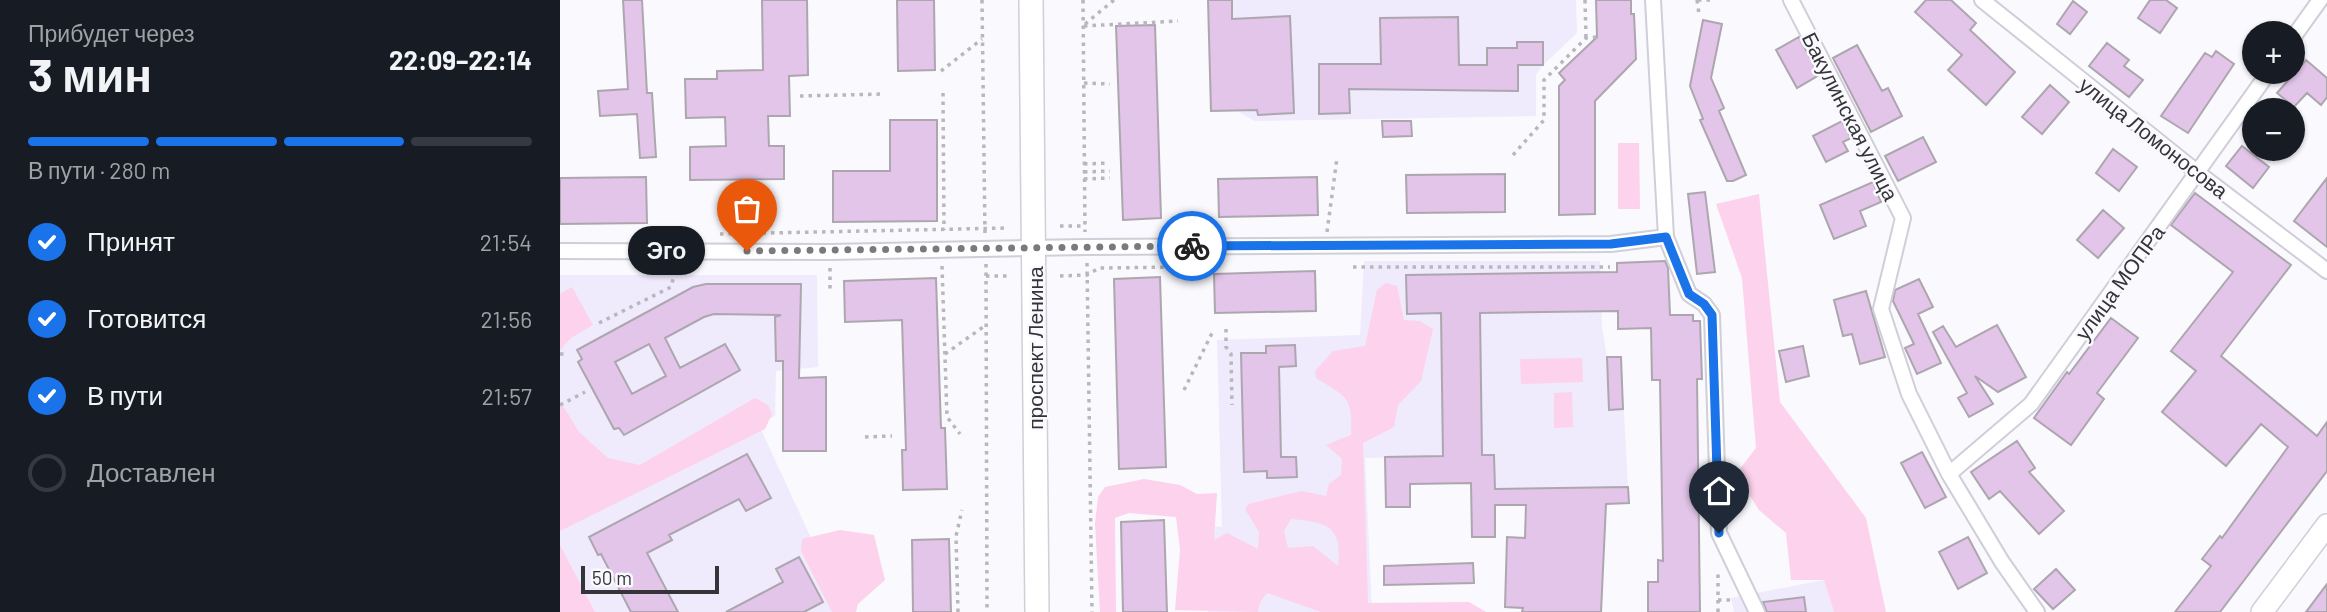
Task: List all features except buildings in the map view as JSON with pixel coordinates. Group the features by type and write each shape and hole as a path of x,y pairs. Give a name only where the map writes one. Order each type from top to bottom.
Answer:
{"main road":[{"name":"проспект Ленина","path":"1031,0 1037,612"}],"street":[{"path":"1653,0 1666,237 1689,294 1704,304 1712,315 1719,533 1757,612"},
{"name":"Бакулинская улица","path":"1791,0 1903,218 1881,309 1909,394 1949,474 2002,562 2037,612"},
{"name":"улица Ломоносова","path":"1982,0 2198,173 2327,271"},
{"path":"2305,21 2320,0"},
{"name":"улица МОПРа","path":"1949,474 2031,404 2261,84"},
{"path":"560,251 830,252 1611,244 1666,237"},
{"path":"2262,612 2327,525"}],"path":[{"path":"1083,0 1085,238"},
{"path":"1084,26 1114,0"},
{"path":"1585,0 1586,38"},
{"path":"1699,14 1698,0 1715,0"},
{"path":"1084,26 1178,21"},
{"path":"1513,155 1544,120 1544,80 1586,38 1597,37"},
{"path":"941,71 982,39"},
{"path":"1084,83 1110,84"},
{"path":"943,93 944,230"},
{"path":"800,96 884,94"},
{"path":"1325,246 1337,158"},
{"path":"1084,163 1109,163"},
{"path":"1084,172 1110,171"},
{"path":"1084,179 1110,178"},
{"path":"1059,226 1084,226"},
{"path":"719,234 1008,228"},
{"path":"830,252 830,293"},
{"path":"1087,258 1092,612"},
{"path":"942,261 947,417 960,433"},
{"path":"599,323 671,287 676,265"},
{"path":"1060,276 1087,275 1099,268 1182,267"},
{"path":"1353,267 1610,267"},
{"path":"986,276 1008,276"},
{"path":"945,355 986,324"},
{"path":"1226,329 1226,347 1231,354 1232,405"},
{"path":"1184,390 1214,330"},
{"path":"560,405 585,393"},
{"path":"865,437 892,436"},
{"path":"958,612 956,536 962,510"},
{"path":"985,510 986,612"},
{"path":"1718,600 1742,600"}],"shaded area":[{"path":"1208,0 1576,0 1577,33 1536,75 1536,116 1255,121 1235,110 1211,111"},
{"path":"1618,143 1639,143 1640,209 1618,209"},
{"path":"1759,194 1780,402 1866,518 1886,612 1834,612 1824,580 1791,580 1786,533 1759,510 1736,474 1756,448 1742,278 1716,204"},
{"path":"1364,261 1600,261 1602,327 1607,357 1621,357 1628,487 1495,489 1494,455 1365,458 1372,612 1208,612 1206,526 1222,527 1217,340 1360,335"},
{"path":"560,275 817,275 818,367 776,371 775,416 759,425 845,612 568,612 560,596"},
{"path":"1386,283 1397,286 1404,320 1420,321 1433,329 1421,381 1398,405 1394,427 1363,443 1368,603 1469,602 1486,612 1321,612 1267,593 1260,602 1258,612 1175,610 1180,550 1176,517 1129,513 1115,518 1116,612 1100,612 1095,524 1098,497 1105,487 1144,479 1180,485 1197,494 1217,493 1214,540 1227,533 1258,549 1259,532 1245,509 1249,504 1301,491 1326,496 1329,484 1341,475 1342,459 1326,445 1351,435 1351,413 1346,399 1316,378 1315,371 1333,351 1365,346 1377,290","holes":["1291,519 1323,524 1329,528 1338,542 1338,566 1313,546 1288,548 1284,531"]},
{"path":"572,287 593,325 571,338 560,350 560,294"},
{"path":"1582,358 1583,382 1521,384 1520,359"},
{"path":"1572,392 1573,427 1554,428 1554,393"},
{"path":"755,398 768,405 772,414 765,429 560,531 560,401 579,432 608,458 640,465"},
{"path":"840,530 874,535 885,580 858,604 856,612 832,612 801,551 802,539"},
{"path":"560,545 595,612 560,612"},
{"path":"1824,580 1834,612 1734,612 1731,598"}],"way so far":[{"path":"747,251 1192,246"}],"place":[{"name":"Эго","path":"747,251"}],"route":[{"path":"1192,246 1611,244 1666,237 1689,294 1704,304 1712,315 1719,533"}]}
